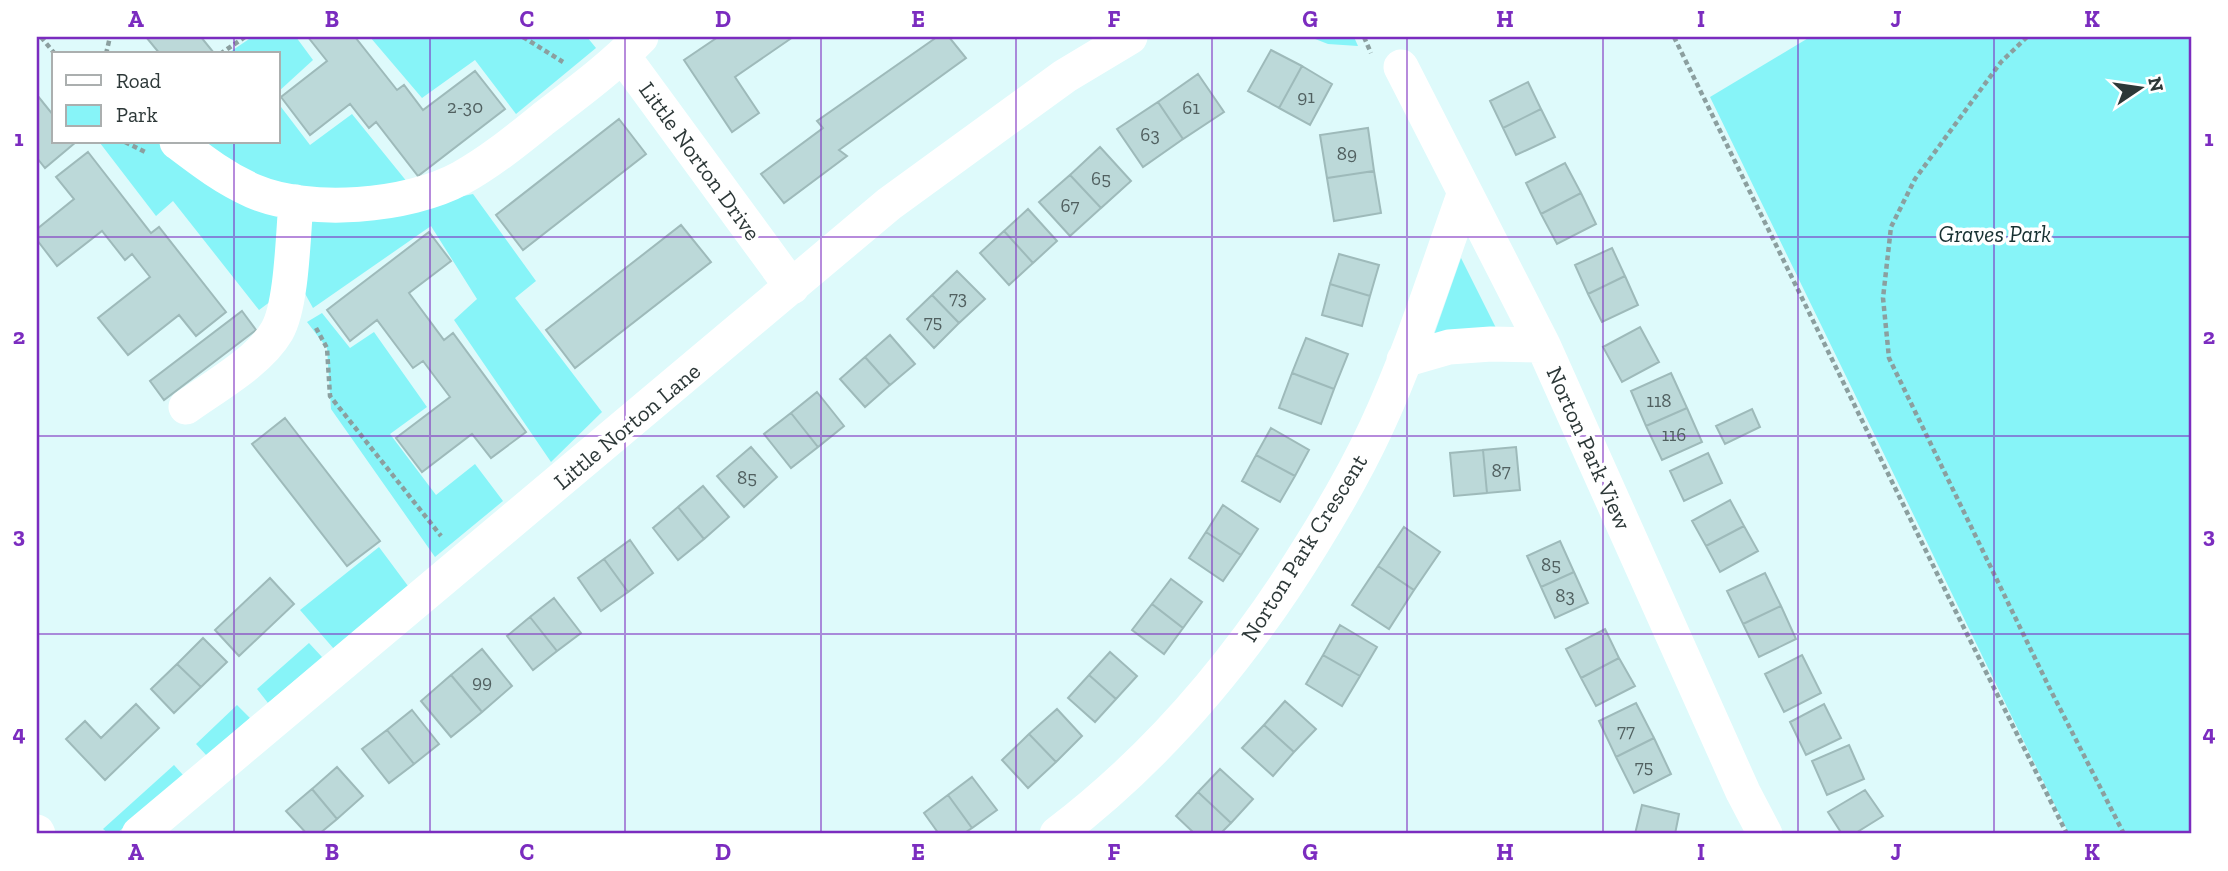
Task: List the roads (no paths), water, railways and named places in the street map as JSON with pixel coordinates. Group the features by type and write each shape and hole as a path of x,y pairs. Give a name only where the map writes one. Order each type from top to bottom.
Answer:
{"street":[{"name":"Little Norton Lane","path":"139,834 889,204 1065,76 1130,37"},
{"name":"Little Norton Drive","path":"632,46 792,287"},
{"path":"179,144 213,171 256,192 296,202 357,205 414,197 460,178 506,148 593,81 632,46"},
{"name":"Norton Park View","path":"1401,67 1464,195 1543,345 1743,792 1765,834"},
{"name":"Norton Park Crescent","path":"1058,834 1090,809 1184,719 1254,633 1341,496 1376,429 1464,195"},
{"path":"186,407 256,356 277,332 286,310 296,202"},
{"path":"1404,360 1448,346 1543,345"},
{"path":"1737,834 1743,792"}],"park label":[{"name":"Graves Park","path":"1995,234"}]}
